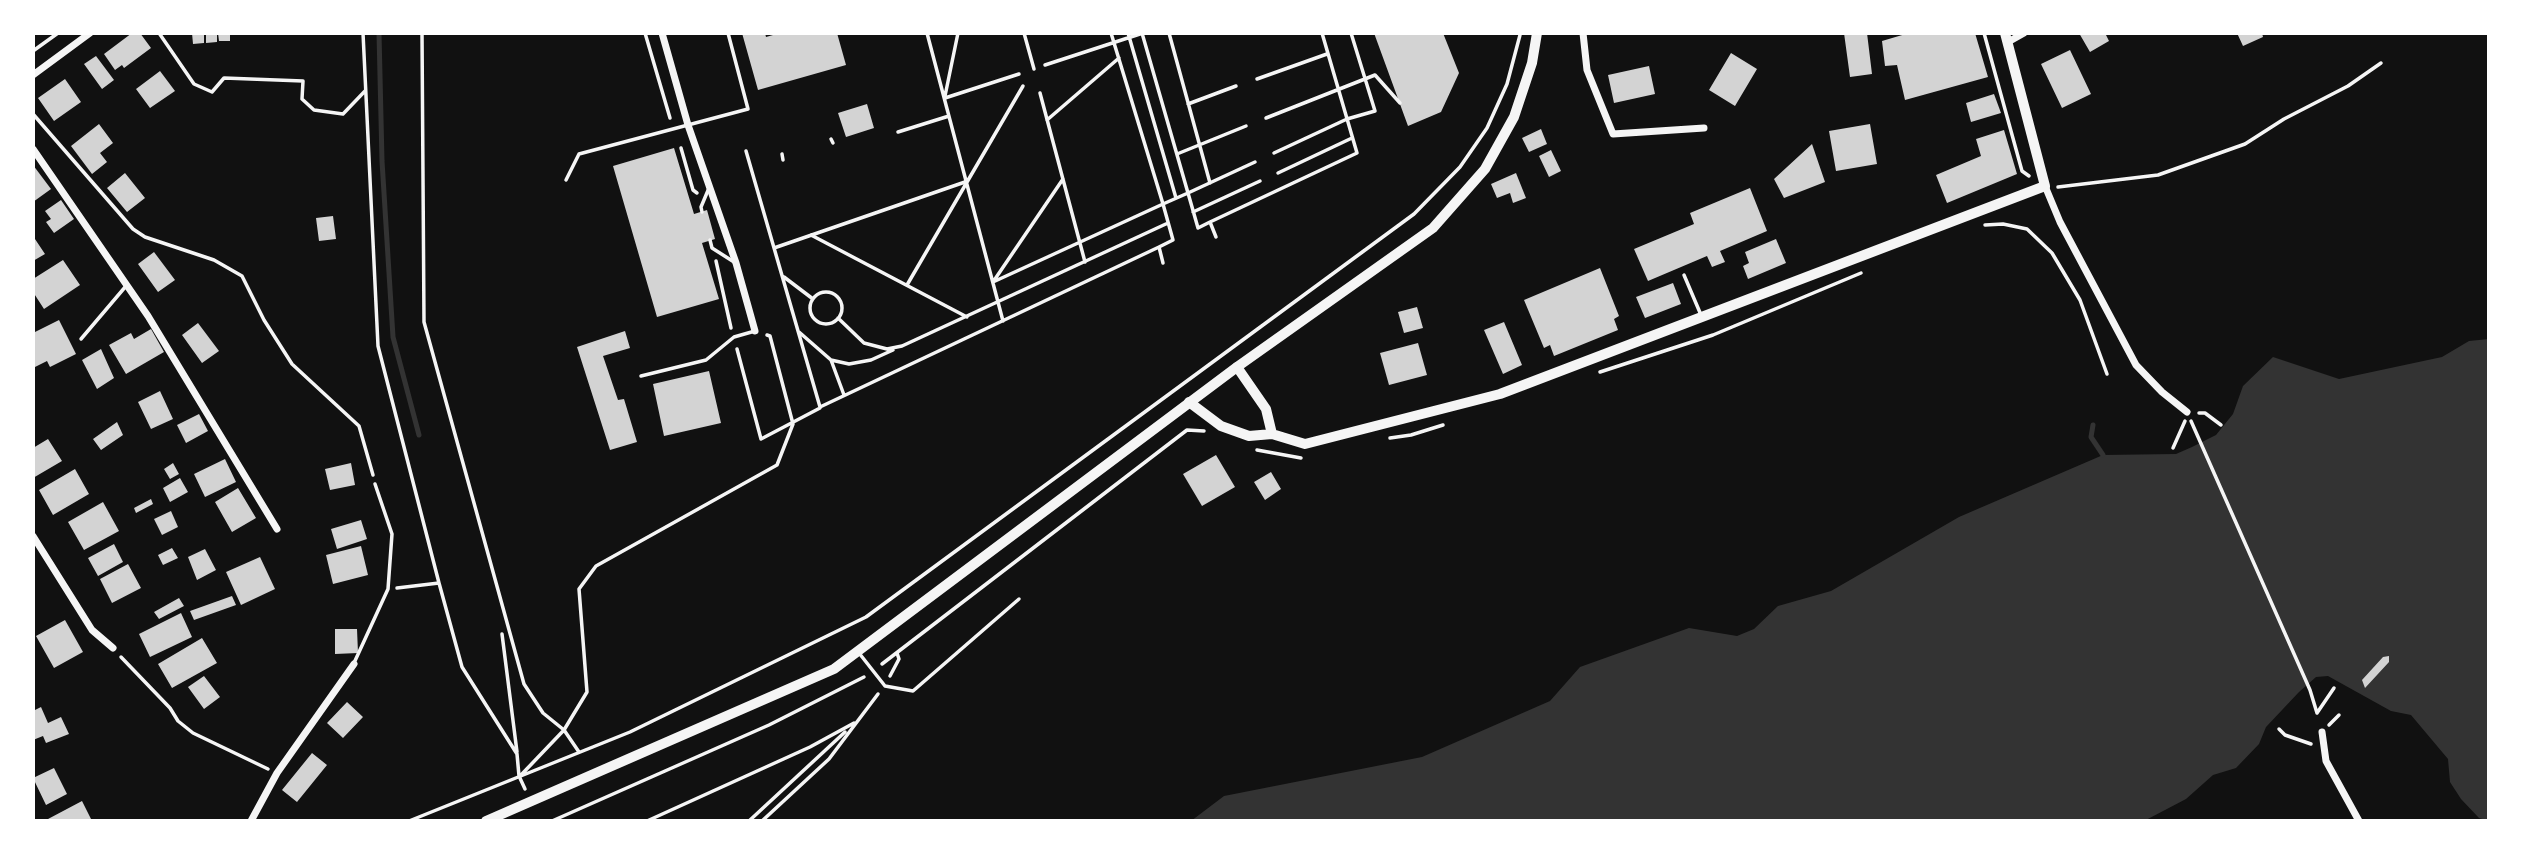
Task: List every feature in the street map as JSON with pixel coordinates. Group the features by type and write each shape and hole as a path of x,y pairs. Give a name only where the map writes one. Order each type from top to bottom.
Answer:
{"main road":[{"path":"486,821 834,669 1189,402 1433,228 1485,169 1514,117 1532,63 1537,33"}],"street":[{"path":"33,75 90,33"},
{"path":"663,33 688,125 736,263 755,331"},
{"path":"1583,33 1587,69 1613,134 1704,128"},
{"path":"2024,33 2006,38 2045,186 2060,222 2136,365 2162,393 2187,412"},
{"path":"33,149 127,284 277,529"},
{"path":"1189,402 1230,429 1249,436 1272,434 1306,444 1500,394 2045,186"},
{"path":"1237,367 1266,410 1272,434"},
{"path":"33,536 92,630 113,648"},
{"path":"251,821 276,773 354,664"},
{"path":"2322,732 2326,761 2359,821"}],"lane":[{"path":"566,180 579,154 748,108 728,33"},
{"path":"702,212 701,207 710,186"},
{"path":"710,240 712,248 736,263"},
{"path":"1684,275 1702,317"},
{"path":"81,339 127,284"},
{"path":"640,376 706,360 734,337 755,331"},
{"path":"354,664 388,589 392,534 375,484"},
{"path":"858,652 885,686 913,691 1019,599"}],"path":[{"path":"33,51 58,33"},
{"path":"159,33 194,84 212,92 224,78 303,81 302,99 314,110 343,114 365,91"},
{"path":"363,33 378,346 462,667 517,754"},
{"path":"422,33 424,322 524,684 543,713 564,730 579,752"},
{"path":"645,33 666,112 672,122"},
{"path":"927,33 1003,321"},
{"path":"945,98 958,33"},
{"path":"1024,33 1034,69"},
{"path":"1026,39 1030,33"},
{"path":"736,343 761,439 823,406 1173,240 1111,33"},
{"path":"1045,65 1142,33 1198,228 1357,153 1322,33"},
{"path":"1169,33 1210,183"},
{"path":"1274,153 1347,119 1375,111 1351,33"},
{"path":"409,821 630,732 866,617 1414,214 1460,167 1487,128 1507,84 1521,33"},
{"path":"1984,33 2022,171 2045,186 2158,176 2233,149 2348,86 2381,63"},
{"path":"1128,36 1176,198"},
{"path":"1256,79 1328,53"},
{"path":"1047,120 1119,58"},
{"path":"945,98 1019,74"},
{"path":"1266,118 1375,75 1400,103"},
{"path":"907,285 1023,86"},
{"path":"1188,104 1236,86"},
{"path":"1040,93 1085,262"},
{"path":"33,114 133,229 145,237 214,260 242,276 264,320 292,364 359,426 375,484"},
{"path":"898,132 950,116"},
{"path":"1177,153 1246,126"},
{"path":"1278,173 1352,138"},
{"path":"746,151 797,331 820,407 823,406"},
{"path":"782,154 783,160"},
{"path":"993,282 1255,162"},
{"path":"993,282 1063,180"},
{"path":"1194,212 1260,181"},
{"path":"774,248 967,182"},
{"path":"1210,222 1216,237"},
{"path":"797,331 831,360 849,364 871,360 1168,223"},
{"path":"2027,229 2052,253 2080,300 2107,374"},
{"path":"811,235 967,317"},
{"path":"1159,247 1164,263"},
{"path":"782,275 813,299"},
{"path":"822,292 835,294 842,304 838,318 830,324 818,321 810,311 813,299 822,292"},
{"path":"838,318 864,343 887,349 902,346"},
{"path":"519,776 564,730 587,692 579,589 596,566 777,465 793,424 770,336 755,331"},
{"path":"831,360 844,396"},
{"path":"2187,412 2205,413 2221,425"},
{"path":"2173,448 2183,430 2187,412"},
{"path":"2187,412 2310,690 2322,732"},
{"path":"552,821 769,725 873,670 1188,430 1197,429 1209,433"},
{"path":"388,589 439,583"},
{"path":"502,634 519,776 531,802"},
{"path":"113,648 170,708 178,721 193,733 276,773"},
{"path":"762,821 829,759 885,686 899,659 897,653"},
{"path":"2317,713 2333,688"},
{"path":"647,821 810,747 854,723"},
{"path":"749,821 854,723"},
{"path":"2279,729 2285,735 2323,748"}],"shaded area":[{"path":"2489,339 2489,821 2479,818 2461,799 2450,782 2448,759 2411,715 2391,711 2328,676 2316,677 2299,692 2266,727 2259,744 2236,768 2213,775 2186,799 2144,821 1191,821 1224,796 1422,757 1550,701 1580,667 1689,628 1737,636 1754,629 1778,606 1831,591 1959,517 2103,455 2176,454 2216,435 2233,414 2243,386 2273,357 2339,379 2442,357 2469,341"}],"building":[{"path":"132,33 140,33 151,48 124,68 122,65 115,70 104,54"},
{"path":"192,33 204,33 204,43 193,44"},
{"path":"206,33 217,33 217,42 206,43"},
{"path":"218,33 230,33 230,41 219,41"},
{"path":"742,33 765,33 766,37 780,33 837,33 846,65 758,90"},
{"path":"1374,33 1443,33 1459,73 1441,112 1408,126"},
{"path":"1844,33 1867,33 1872,74 1850,77"},
{"path":"1909,33 1975,33 1988,77 1905,100 1897,65 1885,66 1882,41"},
{"path":"2079,33 2105,33 2109,41 2090,52"},
{"path":"2237,33 2262,33 2263,37 2243,46"},
{"path":"2070,50 2091,94 2062,108 2041,64"},
{"path":"1731,53 1757,69 1735,106 1709,90"},
{"path":"96,56 114,80 102,89 84,64"},
{"path":"1649,66 1655,94 1614,103 1608,75"},
{"path":"160,71 175,91 150,108 136,89"},
{"path":"65,79 81,102 54,121 38,98"},
{"path":"1994,94 2001,113 1971,122 1966,103"},
{"path":"867,104 874,128 846,137 838,113"},
{"path":"99,124 113,143 100,153 107,162 92,174 71,146"},
{"path":"1870,124 1877,164 1836,171 1829,131"},
{"path":"1541,129 1547,144 1529,152 1522,138"},
{"path":"2004,130 2017,174 1947,203 1936,175 1981,156 1976,139"},
{"path":"1812,144 1825,182 1784,198 1774,179"},
{"path":"674,148 694,214 707,210 715,239 702,243 719,299 657,317 613,166"},
{"path":"1551,150 1561,171 1549,177 1539,156"},
{"path":"33,165 51,189 33,202"},
{"path":"125,173 145,198 127,212 107,188"},
{"path":"1516,173 1526,198 1513,203 1510,193 1497,198 1491,184"},
{"path":"1750,188 1767,231 1720,251 1725,262 1712,267 1707,256 1648,281 1634,249 1694,224 1690,213"},
{"path":"61,200 74,219 54,233 46,222 51,219 45,211"},
{"path":"333,216 336,239 319,241 316,218"},
{"path":"33,236 45,254 33,261"},
{"path":"1776,239 1786,263 1748,279 1743,266 1749,263 1745,252"},
{"path":"154,252 175,280 158,292 138,264"},
{"path":"63,260 80,285 44,309 33,292 33,279"},
{"path":"1600,268 1619,316 1614,319 1618,330 1554,356 1550,345 1544,348 1524,300"},
{"path":"1673,283 1681,304 1645,318 1636,297"},
{"path":"1417,307 1423,328 1404,333 1398,312"},
{"path":"59,320 76,354 50,367 47,361 33,368 33,333"},
{"path":"1504,322 1522,365 1503,374 1484,330"},
{"path":"198,323 219,351 202,363 182,335"},
{"path":"151,329 164,352 126,374 109,345 131,333 134,339"},
{"path":"625,331 630,348 603,356 618,400 624,399 637,442 610,450 577,347"},
{"path":"1418,343 1427,375 1389,385 1380,353"},
{"path":"101,349 114,378 97,389 82,360"},
{"path":"709,371 721,423 664,436 653,384"},
{"path":"160,391 173,419 151,429 138,402"},
{"path":"199,414 208,431 186,443 177,425"},
{"path":"117,422 123,435 101,450 93,439"},
{"path":"48,439 62,461 33,478 33,448"},
{"path":"1216,455 1235,487 1202,506 1183,474"},
{"path":"225,459 236,482 205,497 194,474"},
{"path":"173,463 179,474 170,479 164,469"},
{"path":"351,463 355,485 330,490 325,469"},
{"path":"75,469 89,494 53,515 39,490"},
{"path":"1271,472 1281,489 1265,500 1254,482"},
{"path":"180,478 188,492 170,502 163,488"},
{"path":"238,488 256,518 232,532 215,502"},
{"path":"151,499 153,504 136,513 134,508"},
{"path":"103,502 119,531 84,550 68,522"},
{"path":"171,511 178,527 162,535 154,519"},
{"path":"361,520 367,539 337,549 331,529"},
{"path":"114,544 123,562 98,576 88,558"},
{"path":"361,546 368,575 333,584 326,555"},
{"path":"172,548 178,558 163,565 158,555"},
{"path":"205,549 216,570 197,580 188,557"},
{"path":"260,557 275,589 241,605 226,572"},
{"path":"128,564 141,588 112,603 100,579"},
{"path":"232,596 236,605 194,620 190,611"},
{"path":"179,598 184,606 159,619 154,612"},
{"path":"181,613 192,637 150,657 139,634"},
{"path":"65,620 83,652 54,668 36,636"},
{"path":"335,629 357,629 358,653 335,654"},
{"path":"202,638 217,663 172,688 158,664"},
{"path":"2389,656 2389,662 2365,688 2362,680 2383,657"},
{"path":"204,676 220,697 204,709 188,687"},
{"path":"347,702 363,717 343,738 327,723"},
{"path":"41,707 48,723 61,717 69,734 46,743 43,736 33,740 33,711"},
{"path":"312,753 327,765 297,802 282,790"},
{"path":"54,768 67,794 46,805 33,778"},
{"path":"82,801 92,821 49,821 48,819"}],"waterway":[{"path":"379,33 382,161 393,337 419,435"},
{"path":"2093,425 2091,437 2103,455"}]}
